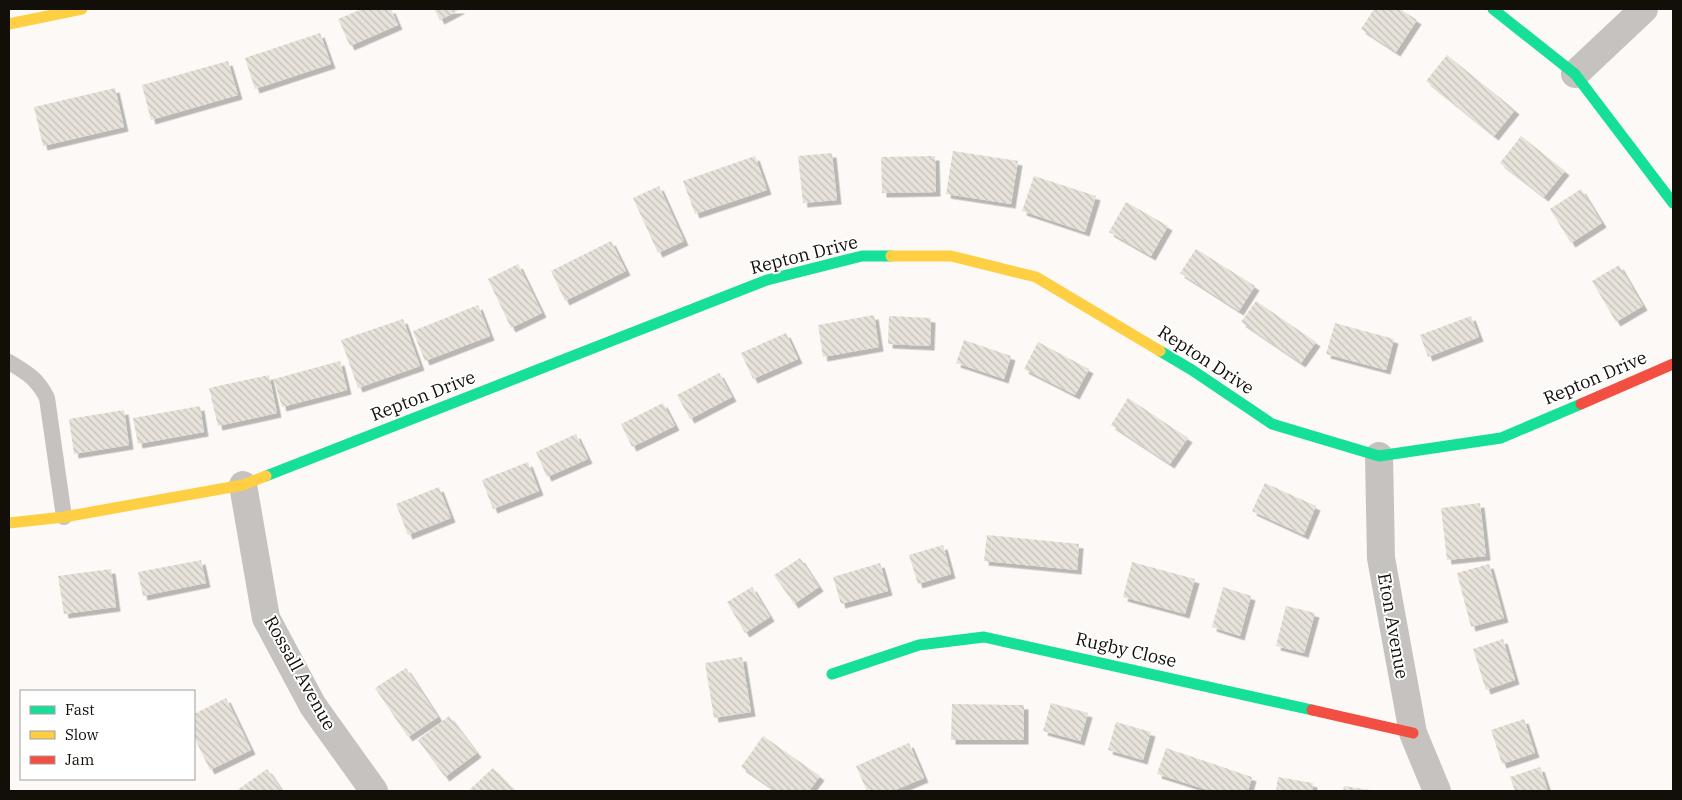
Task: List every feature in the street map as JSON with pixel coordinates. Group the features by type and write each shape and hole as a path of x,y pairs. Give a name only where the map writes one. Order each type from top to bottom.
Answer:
{"street":[{"path":"9,24 82,9"},
{"path":"1493,9 1575,74 1673,203"},
{"path":"1575,74 1644,9"},
{"name":"Repton Drive","path":"9,524 64,518 243,485 767,280 862,256 952,256 1036,278 1192,370 1272,424 1379,456 1501,438 1673,364"},
{"name":"Eton Avenue","path":"1379,456 1381,558 1413,733 1437,791"},
{"name":"Rossall Avenue","path":"243,485 266,618 313,706 374,791"},
{"name":"Rugby Close","path":"832,674 918,645 984,637 1413,733"}],"lane":[{"path":"9,362 31,375 41,386 47,398 64,518"}],"building":[{"path":"362,9 391,9 398,25 350,46 338,19"},
{"path":"434,9 461,9 440,20"},
{"path":"1374,9 1400,9 1417,20 1396,52 1361,29"},
{"path":"320,33 331,64 255,89 245,58"},
{"path":"1447,55 1515,110 1494,136 1426,81"},
{"path":"228,61 238,95 151,120 142,85"},
{"path":"115,88 124,127 43,146 34,107"},
{"path":"1521,136 1565,171 1544,197 1500,163"},
{"path":"953,151 1018,161 1011,204 946,194"},
{"path":"832,153 837,200 803,203 798,156"},
{"path":"755,156 767,190 695,214 683,181"},
{"path":"935,156 936,192 882,193 881,157"},
{"path":"1034,176 1096,196 1085,232 1022,211"},
{"path":"659,186 684,241 658,253 633,198"},
{"path":"1581,189 1602,223 1571,243 1550,209"},
{"path":"1126,202 1168,226 1151,256 1109,232"},
{"path":"611,241 626,271 565,301 551,271"},
{"path":"1196,249 1255,286 1239,311 1180,273"},
{"path":"518,264 542,313 511,328 488,279"},
{"path":"1619,265 1643,306 1616,322 1592,281"},
{"path":"1256,301 1316,342 1301,363 1241,322"},
{"path":"478,305 490,336 425,361 413,331"},
{"path":"874,315 879,347 823,357 818,325"},
{"path":"889,316 931,318 930,346 888,344"},
{"path":"1471,316 1479,337 1428,357 1420,335"},
{"path":"403,319 420,366 358,388 341,340"},
{"path":"1335,323 1394,339 1386,370 1326,354"},
{"path":"786,333 798,359 753,379 741,353"},
{"path":"964,340 1011,356 1004,379 956,363"},
{"path":"1038,342 1089,369 1075,395 1024,369"},
{"path":"340,361 347,390 282,407 274,379"},
{"path":"719,373 732,397 690,419 677,395"},
{"path":"269,375 277,413 218,426 209,388"},
{"path":"1128,398 1188,438 1170,464 1111,425"},
{"path":"663,403 675,426 632,447 621,424"},
{"path":"200,406 204,432 138,444 133,418"},
{"path":"124,410 129,445 74,454 69,419"},
{"path":"576,434 588,459 547,477 536,452"},
{"path":"528,462 539,491 493,509 482,480"},
{"path":"1265,483 1316,506 1304,535 1252,511"},
{"path":"439,487 451,518 408,535 396,504"},
{"path":"1480,503 1486,556 1447,560 1441,508"},
{"path":"987,535 1079,544 1077,570 984,561"},
{"path":"943,545 951,574 918,584 909,555"},
{"path":"800,558 819,587 794,604 774,575"},
{"path":"201,560 206,583 143,596 138,572"},
{"path":"1132,562 1195,579 1185,614 1123,597"},
{"path":"880,563 888,591 841,604 833,577"},
{"path":"1489,564 1504,618 1471,627 1457,573"},
{"path":"111,569 116,607 64,614 58,576"},
{"path":"752,587 770,617 745,633 727,602"},
{"path":"1223,587 1251,596 1240,636 1212,627"},
{"path":"1286,606 1315,613 1304,653 1276,646"},
{"path":"1503,639 1515,680 1486,690 1473,649"},
{"path":"742,657 751,712 714,718 705,663"},
{"path":"406,668 438,717 408,737 375,688"},
{"path":"226,698 251,750 210,770 195,739 195,714"},
{"path":"1051,703 1088,713 1080,741 1043,731"},
{"path":"952,704 1024,705 1024,740 951,740"},
{"path":"449,716 477,753 445,777 418,740"},
{"path":"1524,719 1535,753 1502,764 1491,730"},
{"path":"1116,722 1151,732 1143,760 1108,750"},
{"path":"763,736 820,776 809,791 776,791 741,767"},
{"path":"909,743 924,778 893,791 867,791 856,766"},
{"path":"1166,748 1252,777 1248,791 1211,791 1157,774"},
{"path":"1540,767 1548,791 1515,791 1510,777"},
{"path":"493,768 515,791 468,791"},
{"path":"267,769 282,791 236,791"},
{"path":"1278,777 1313,783 1312,791 1276,791"},
{"path":"1344,786 1371,790 1371,791 1343,791"}],"traffic: fast":[{"path":"1493,9 1575,74 1673,203"},
{"path":"266,476 767,280 862,256 891,256"},
{"path":"1160,351 1192,370 1272,424 1379,456 1501,438 1581,404"},
{"path":"832,674 919,645 984,637 1312,710"}],"traffic: slow":[{"path":"9,24 82,9"},
{"path":"891,256 951,256 1036,277 1160,351"},
{"path":"9,523 64,517 243,485 266,476"}],"traffic: jam":[{"path":"1581,404 1673,364"},
{"path":"1312,710 1413,733"}]}
